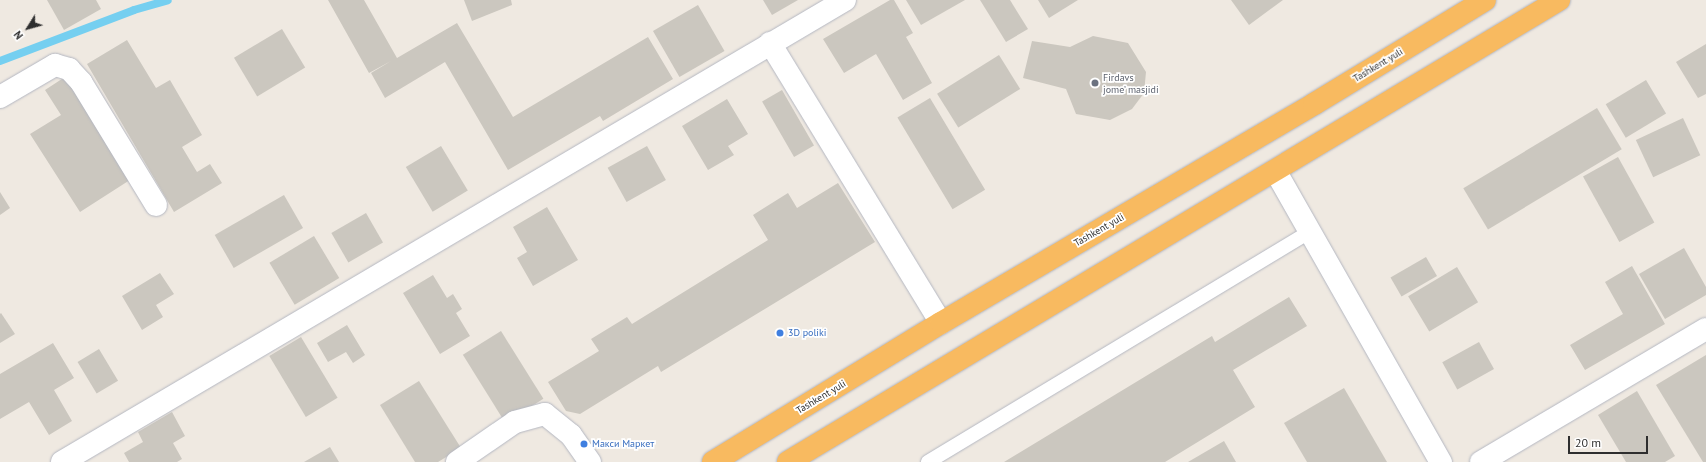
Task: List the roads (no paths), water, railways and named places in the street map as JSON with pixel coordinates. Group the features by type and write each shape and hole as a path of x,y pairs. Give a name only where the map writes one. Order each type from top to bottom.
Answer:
{"highway":[{"name":"Tashkent yuli","path":"713,462 941,323 1314,104 1485,0"},
{"path":"788,462 1276,172 1559,0"}],"street":[{"path":"62,462 845,0"},
{"path":"770,43 941,323"},
{"path":"0,97 55,65 69,69 81,82 156,205"},
{"path":"1276,172 1441,462"},
{"path":"1481,462 1706,329"},
{"path":"457,462 515,422 545,414 571,435 590,462"}],"lane":[{"path":"928,462 1310,232"}],"waterway":[{"path":"0,61 134,10 168,0"}],"place":[{"name":"Firdavs jome’ masjidi","path":"1095,83"},
{"name":"3D poliki","path":"780,333"},
{"name":"Макси Маркет","path":"584,444"}]}
